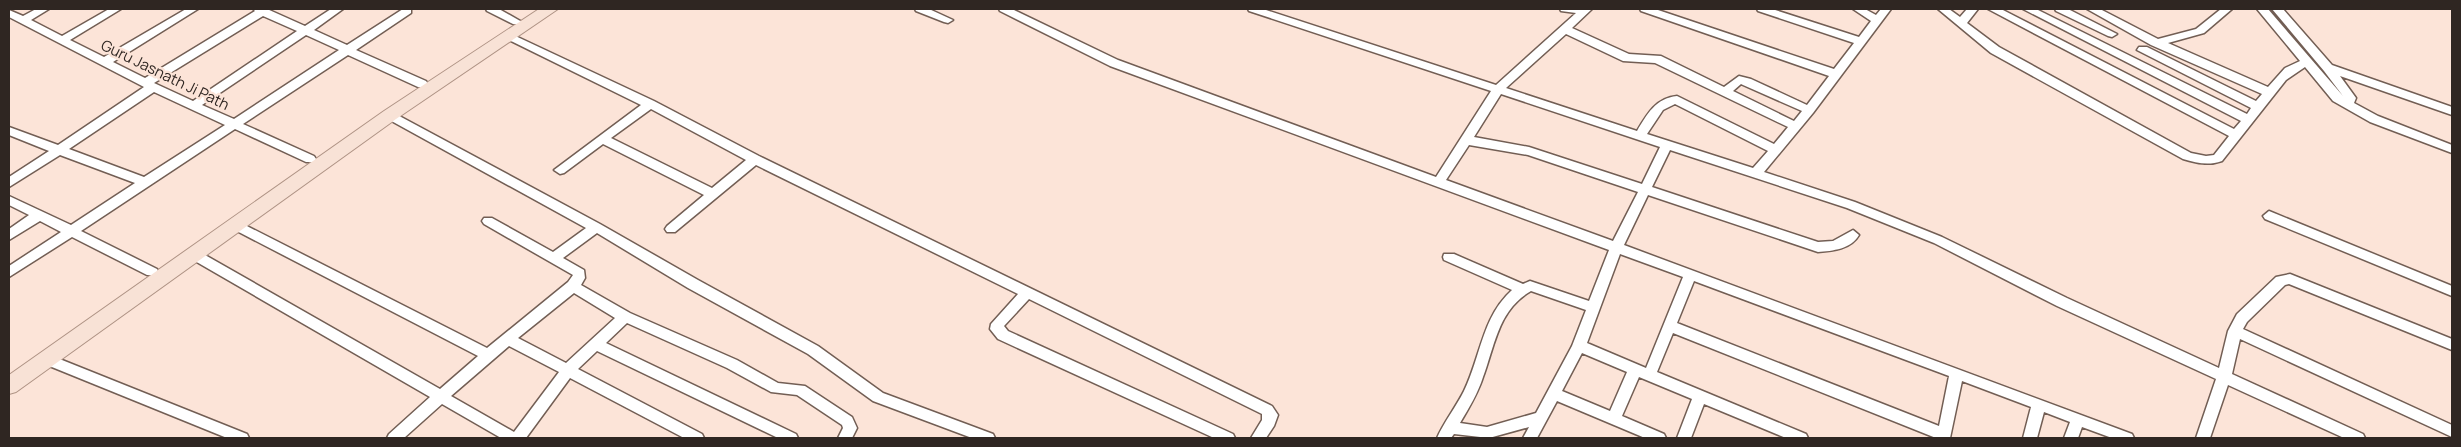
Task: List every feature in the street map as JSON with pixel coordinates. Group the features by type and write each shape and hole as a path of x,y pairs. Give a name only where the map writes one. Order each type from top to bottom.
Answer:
{"main road":[{"path":"9,386 234,224 513,29 537,9"},
{"path":"9,374 310,159 422,84 550,9"}],"street":[{"path":"24,20 44,9"},
{"path":"62,40 116,9"},
{"path":"104,62 193,9"},
{"path":"193,106 338,9"},
{"path":"491,9 513,29 755,159 1267,410 1271,415 1269,422 1258,438"},
{"path":"920,9 948,20"},
{"path":"1004,9 1114,63 1957,373 2127,438"},
{"path":"1565,9 1586,10"},
{"path":"1645,9 1836,74"},
{"path":"1762,9 1859,41"},
{"path":"1858,9 1877,20"},
{"path":"1755,174 1809,110 1859,41 1886,9"},
{"path":"1943,9 1995,50 2186,156 2211,161 2218,158 2289,70 2307,62"},
{"path":"1961,23 1973,9"},
{"path":"1992,9 2236,135"},
{"path":"2028,9 2248,120"},
{"path":"2060,9 2112,34"},
{"path":"2129,60 2156,42 2200,31 2228,9"},
{"path":"2262,9 2337,98 2374,120 2452,149"},
{"path":"2277,9 2328,68 2350,98 2348,104"},
{"path":"9,183 149,85 261,10 422,84"},
{"path":"1260,10 1851,205 1938,240 2062,302 2358,438"},
{"path":"1438,182 1499,88 1566,30 1586,10"},
{"path":"9,272 407,11"},
{"path":"2100,11 2122,25 2156,42 2270,93"},
{"name":"Guru Jasnath Ji Path","path":"9,13 149,85 232,125 310,159"},
{"path":"2099,45 2122,25"},
{"path":"1566,30 1627,58 1657,59 1795,126"},
{"path":"2143,50 2258,107"},
{"path":"2328,68 2452,111"},
{"path":"1726,92 1739,80 1809,110"},
{"path":"1640,136 1662,104 1668,100 1677,100 1775,150"},
{"path":"560,170 650,104"},
{"path":"390,115 596,228 824,357 878,397 988,438"},
{"path":"9,131 144,182"},
{"path":"603,139 712,194"},
{"path":"1466,140 1529,151 1818,247 1835,246 1853,235"},
{"path":"1530,438 1579,346 1592,307 1616,248 1667,145"},
{"path":"671,229 755,159"},
{"path":"9,200 152,272"},
{"path":"9,235 39,215"},
{"path":"2269,216 2452,290"},
{"path":"394,438 488,355 573,286 579,278 579,274 488,221"},
{"path":"234,224 488,355"},
{"path":"553,259 596,228"},
{"path":"193,254 512,438"},
{"path":"1449,257 1523,289"},
{"path":"1649,376 1690,275"},
{"path":"2203,438 2224,377 2235,331 2242,318 2281,280 2290,279 2452,345"},
{"path":"573,286 625,317 732,364 776,388 800,390 846,421 850,428 846,438"},
{"path":"1542,417 1486,433 1447,432 1472,390 1497,315 1523,289 1530,286 1592,307"},
{"path":"1027,294 998,324 997,329 1003,335 1228,438"},
{"path":"518,438 568,370 625,317"},
{"path":"1670,326 1943,436 1957,373"},
{"path":"2235,331 2452,430"},
{"path":"508,339 697,438"},
{"path":"595,344 791,438"},
{"path":"1579,346 1802,438"},
{"path":"47,359 242,438"},
{"path":"1614,419 1635,370"},
{"path":"1555,394 1659,438"},
{"path":"1684,438 1700,397"},
{"path":"2030,438 2039,405"},
{"path":"2071,438 2078,420"}]}
